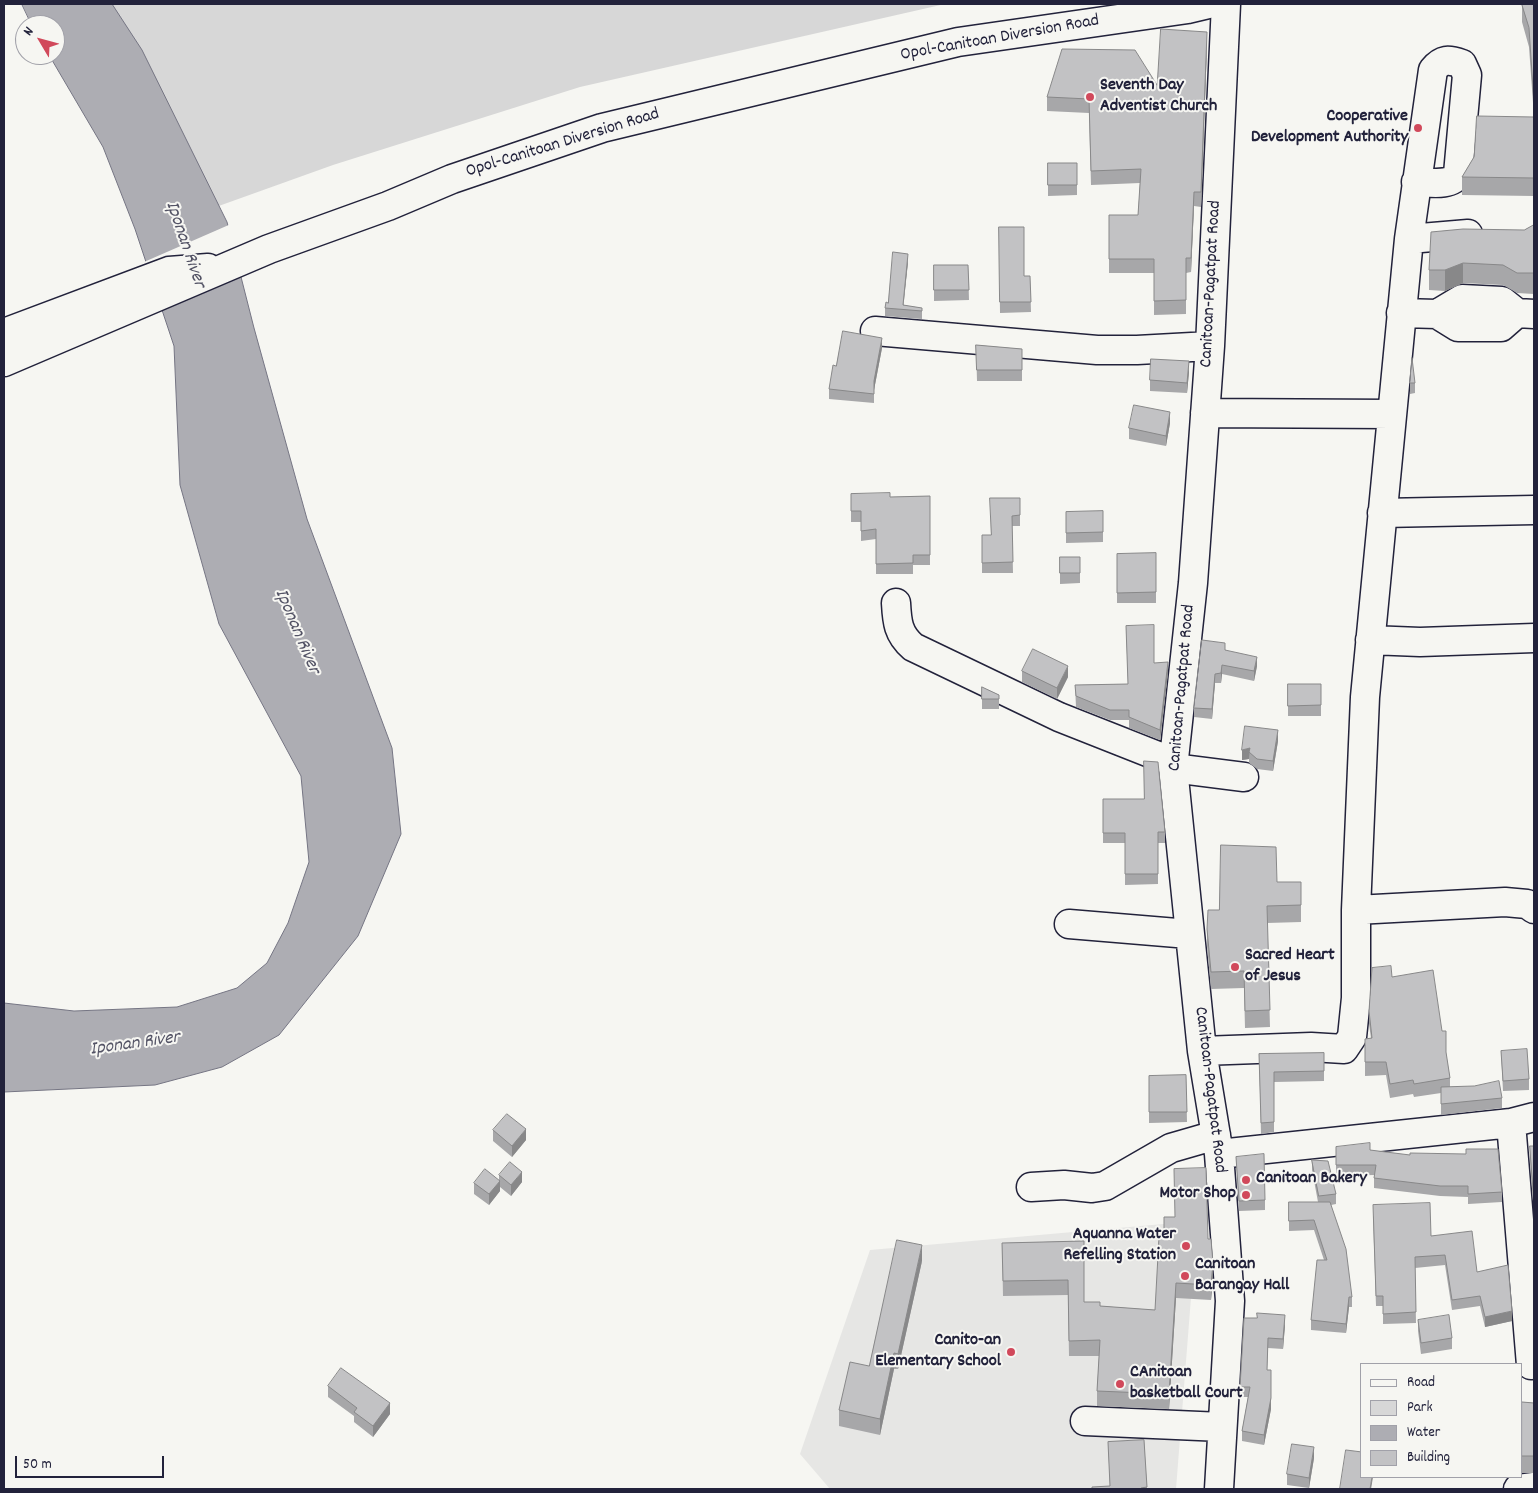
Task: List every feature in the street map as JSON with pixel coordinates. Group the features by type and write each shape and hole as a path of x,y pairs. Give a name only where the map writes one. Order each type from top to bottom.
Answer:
{"street":[{"name":"Opol-Canitoan Diversion Road","path":"4,333 230,266 269,249 388,206 452,178 602,128 958,42 1188,9 1209,4"},
{"name":"Canitoan-Pagatpat Road","path":"1219,1489 1230,1301 1217,1145 1202,1051 1173,765 1193,583 1210,346 1226,4"},
{"path":"1202,1051 1310,1047 1344,1049 1352,1037 1356,998 1356,910 1365,697 1401,313 1416,182"},
{"path":"1409,239 1462,234 1489,234"},
{"name":"Opol-Canitoan Diversion Road","path":"4,362 138,294 169,271 230,266"},
{"path":"1401,313 1437,314 1458,326 1500,327 1525,314"},
{"path":"875,331 1097,350 1210,346"},
{"path":"1205,413 1392,414"},
{"path":"1382,513 1534,510"},
{"path":"896,603 897,624 903,638 913,647 1059,718 1173,765 1244,777"},
{"path":"1370,640 1420,642 1534,638"},
{"path":"1356,910 1505,902 1527,904 1534,909"},
{"path":"1069,924 1189,934"},
{"path":"1031,1186 1064,1185 1092,1188 1105,1186 1171,1148 1523,1120 1531,1365"},
{"path":"1085,1421 1222,1427"},
{"path":"1518,1489 1534,1487"}],"shaded area":[{"name":"Canito-an Elementary School","path":"1197,1221 1176,1489 830,1489 800,1454 870,1250"}],"green space":[{"path":"92,4 945,4 580,87 333,165 202,212"}],"water":[{"name":"Iponan River","path":"22,4 112,4 142,50 227,222 307,519 392,748 401,834 358,936 279,1035 222,1067 155,1085 4,1092 4,1003 74,1011 177,1007 237,988 267,963 288,923 309,862 301,776 219,624 180,485 174,346 135,229 103,147 55,65 65,65 65,15 27,15"}],"pier":[{"path":"231,224 243,273 159,310 144,262"}],"building":[{"path":"1522,4 1534,4 1534,104 1529,28"},
{"path":"1161,29 1207,32 1201,192 1194,192 1191,258 1186,258 1186,300 1154,301 1154,259 1109,259 1109,215 1138,215 1141,169 1091,171 1089,99 1047,97 1062,49 1135,50 1157,85"},
{"path":"1477,116 1534,117 1534,178 1462,177 1474,157"},
{"path":"1048,163 1077,163 1077,185 1048,185"},
{"path":"1534,225 1534,273 1517,273 1503,265 1463,263 1445,270 1429,270 1431,232 1463,229 1524,230"},
{"path":"999,227 1024,227 1024,276 1030,276 1031,302 1000,302"},
{"path":"893,252 908,254 903,305 922,308 922,311 885,308 886,302 888,303"},
{"path":"934,265 968,265 969,290 934,290"},
{"path":"843,331 882,338 874,381 874,394 829,389 833,365 836,366"},
{"path":"976,345 1022,349 1022,370 977,370"},
{"path":"1412,358 1415,383 1410,383"},
{"path":"1151,359 1189,361 1187,383 1150,380"},
{"path":"1134,405 1170,412 1166,436 1129,428"},
{"path":"890,493 890,497 930,496 930,555 913,555 913,563 876,564 876,529 861,531 861,511 851,511 851,494"},
{"path":"990,498 1020,498 1020,515 1012,516 1013,562 982,563 982,535 991,535"},
{"path":"1103,511 1103,532 1066,533 1066,512"},
{"path":"1156,553 1156,592 1117,593 1117,554"},
{"path":"1060,557 1080,557 1080,573 1060,573"},
{"path":"1154,625 1154,663 1168,662 1160,730 1129,717 1129,710 1110,710 1076,696 1075,685 1128,684 1126,626"},
{"path":"1202,640 1225,643 1225,650 1257,657 1254,671 1222,665 1221,673 1215,674 1212,709 1194,708"},
{"path":"1033,649 1068,666 1057,688 1022,671"},
{"path":"1288,684 1321,684 1321,705 1288,706"},
{"path":"982,687 999,695 999,699 982,699"},
{"path":"1245,726 1278,730 1273,761 1257,759 1249,752 1250,748 1242,750"},
{"path":"1144,761 1158,762 1165,832 1158,832 1158,874 1125,874 1125,833 1103,833 1103,799 1144,799"},
{"path":"1221,845 1276,847 1277,882 1301,882 1301,905 1267,906 1270,1010 1245,1011 1244,971 1211,972 1207,929 1208,910 1219,910"},
{"path":"1391,966 1392,977 1433,970 1442,1031 1446,1031 1446,1052 1450,1078 1414,1084 1413,1080 1390,1084 1386,1062 1365,1062 1365,1039 1372,1038 1369,1011 1372,968"},
{"path":"1527,1049 1529,1079 1503,1081 1501,1051"},
{"path":"1324,1053 1324,1071 1274,1072 1274,1122 1261,1123 1259,1054"},
{"path":"1186,1075 1187,1112 1149,1112 1149,1076"},
{"path":"1499,1081 1502,1098 1441,1104 1441,1087 1474,1086"},
{"path":"507,1114 526,1129 512,1146 493,1130"},
{"path":"1370,1143 1370,1150 1410,1155 1410,1153 1466,1154 1466,1149 1498,1149 1502,1192 1468,1194 1468,1186 1440,1186 1374,1178 1376,1165 1336,1165 1336,1147"},
{"path":"1530,1146 1534,1146 1534,1202"},
{"path":"1264,1154 1265,1200 1239,1201 1236,1157"},
{"path":"1312,1160 1328,1161 1336,1194 1319,1196"},
{"path":"510,1162 522,1172 511,1185 499,1175"},
{"path":"1206,1168 1208,1239 1211,1239 1213,1263 1211,1285 1176,1283 1169,1394 1097,1391 1100,1340 1069,1341 1068,1280 1003,1281 1002,1243 1084,1241 1084,1302 1100,1302 1100,1306 1155,1310 1159,1237 1164,1237 1164,1217 1175,1217 1174,1169"},
{"path":"485,1169 500,1181 489,1194 474,1183"},
{"path":"1289,1202 1330,1202 1346,1249 1352,1297 1349,1297 1346,1324 1311,1320 1317,1260 1327,1260 1314,1220 1289,1221"},
{"path":"1430,1203 1431,1236 1472,1231 1477,1272 1508,1265 1512,1311 1485,1317 1480,1296 1452,1300 1445,1255 1415,1257 1416,1312 1383,1314 1383,1296 1376,1296 1373,1205"},
{"path":"897,1240 922,1245 898,1354 894,1353 880,1419 839,1410 850,1362 869,1366"},
{"path":"1257,1313 1285,1315 1283,1339 1268,1338 1267,1370 1271,1370 1271,1398 1264,1435 1242,1431 1250,1387 1240,1387 1244,1318 1257,1318"},
{"path":"1449,1315 1452,1338 1421,1343 1418,1320"},
{"path":"341,1368 390,1403 373,1426 354,1412 357,1408 328,1386"},
{"path":"1523,1402 1534,1403 1534,1456 1523,1456"},
{"path":"1144,1440 1147,1487 1141,1489 1092,1489 1092,1487 1110,1486 1108,1442"},
{"path":"1292,1444 1314,1447 1309,1478 1287,1474"},
{"path":"1346,1450 1360,1452 1360,1478 1372,1478 1370,1489 1340,1489"}],"place":[{"name":"Seventh Day Adventist Church","path":"1090,97"},
{"name":"Cooperative Development Authority","path":"1418,128"},
{"name":"Sacred Heart of Jesus","path":"1235,967"},
{"name":"Canitoan Bakery","path":"1246,1180"},
{"name":"Motor Shop","path":"1246,1195"},
{"name":"Aquanna Water Refelling Station","path":"1186,1246"},
{"name":"Canitoan Barangay Hall","path":"1185,1276"},
{"name":"Canito-an Elementary School","path":"1011,1352"},
{"name":"CAnitoan basketball Court","path":"1120,1384"}]}
